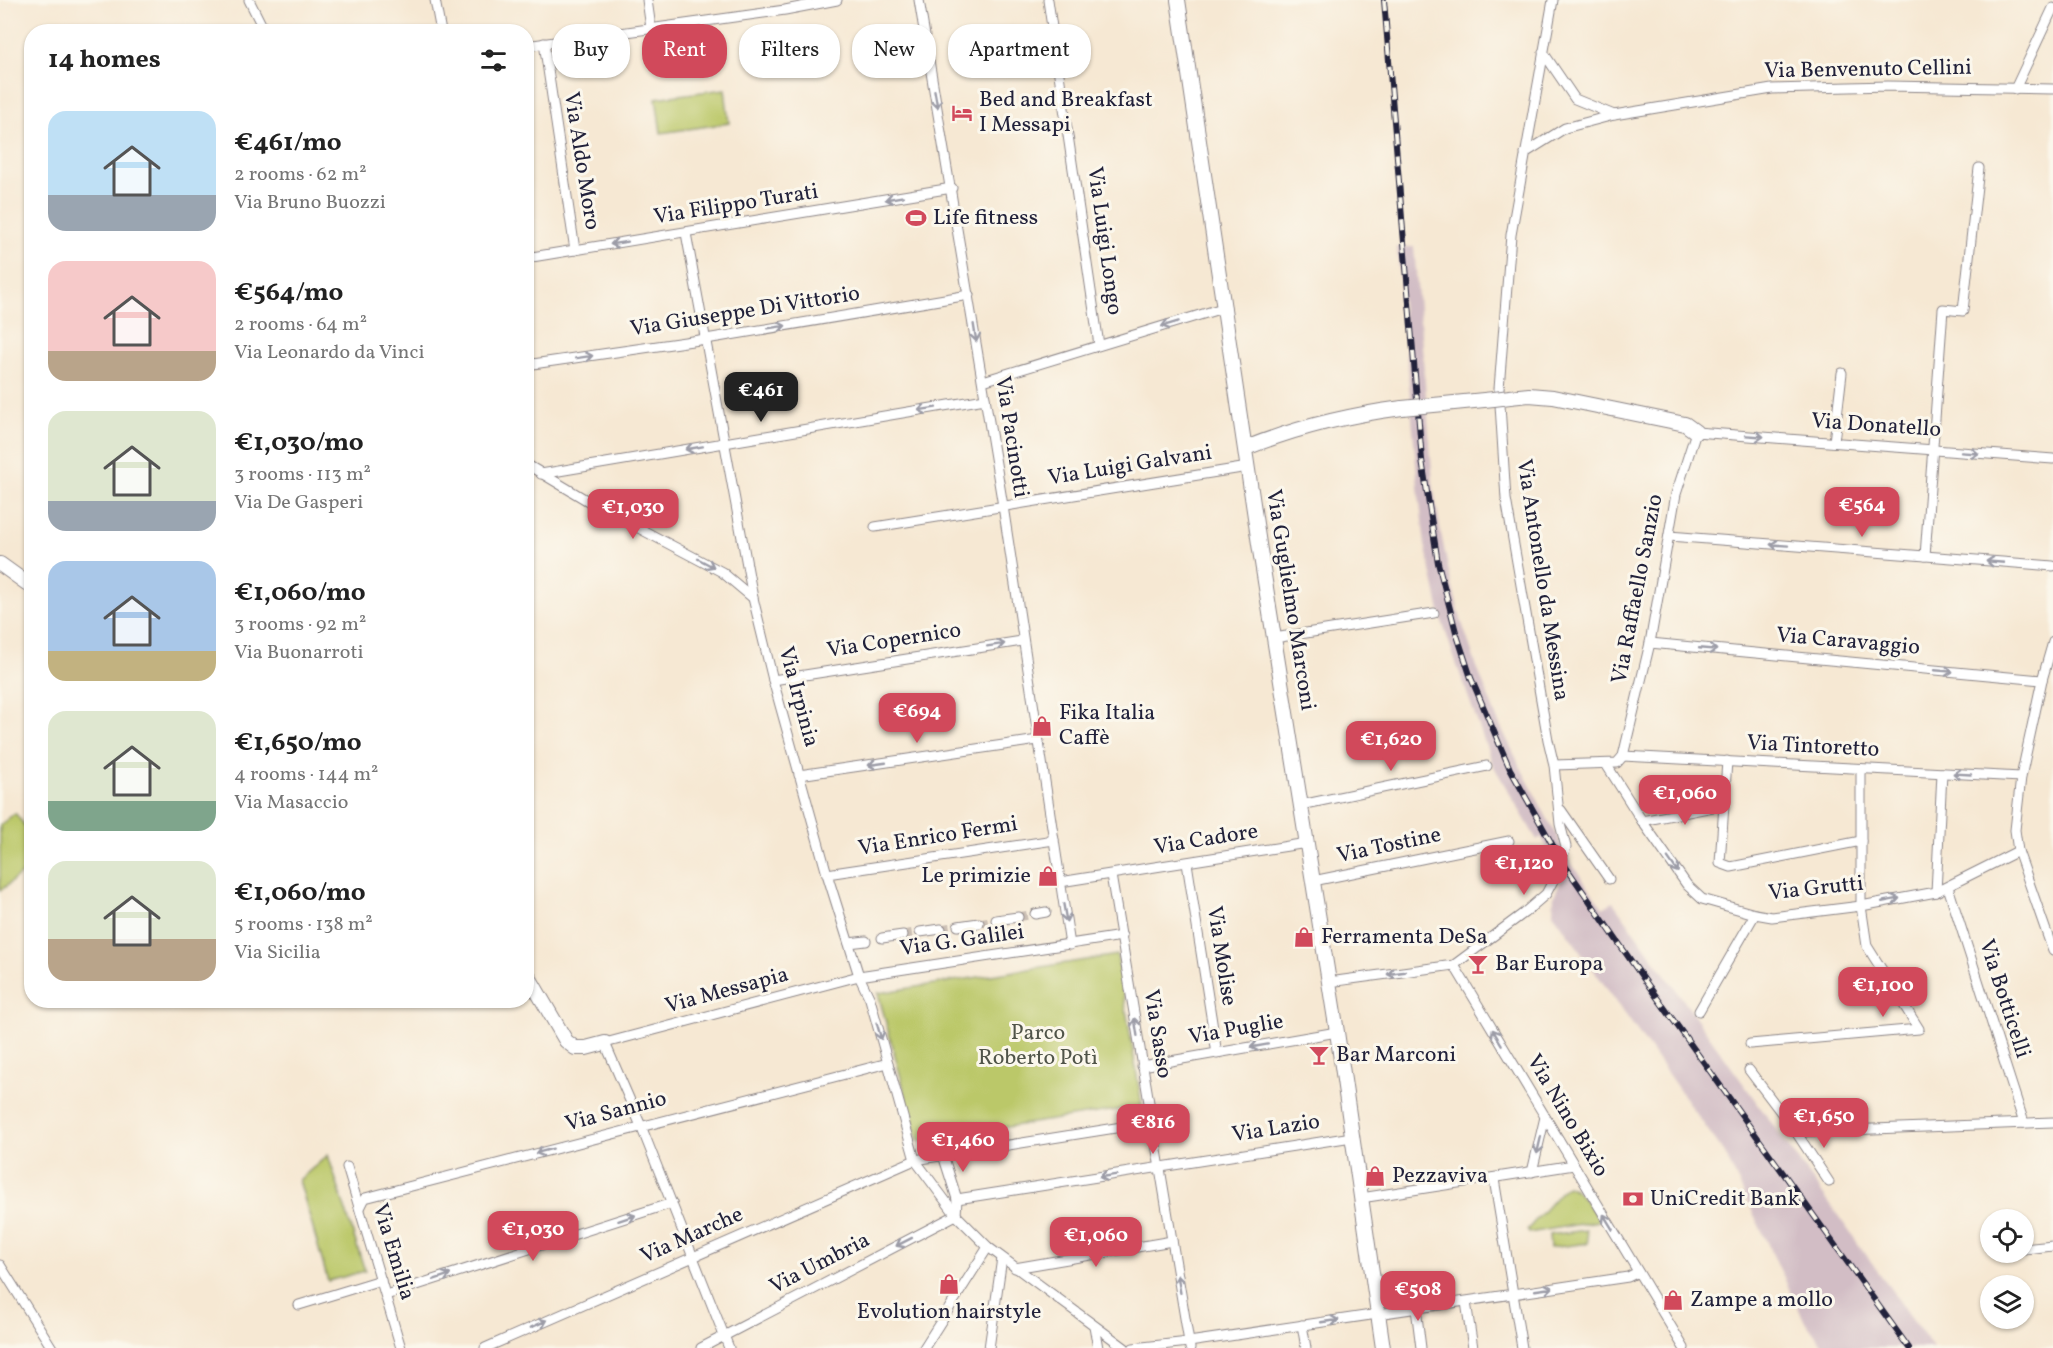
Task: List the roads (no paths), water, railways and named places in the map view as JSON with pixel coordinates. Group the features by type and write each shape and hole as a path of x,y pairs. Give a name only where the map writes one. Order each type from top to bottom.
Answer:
{"main road":[{"name":"Via Guglielmo Marconi","path":"1178,0 1274,638 1337,1032 1383,1348"},
{"path":"1246,448 1269,438 1373,412 1529,394 1685,424 1696,432"},
{"path":"0,564 24,581"},
{"path":"534,986 566,1041 574,1048 586,1048 605,1043"}],"street":[{"path":"249,0 261,24"},
{"path":"435,0 440,24"},
{"path":"647,0 650,24"},
{"path":"681,24 785,10 837,0"},
{"name":"Via Pacinotti","path":"919,0 1003,506 1070,945"},
{"name":"Via Luigi Longo","path":"1048,0 1100,345"},
{"name":"Via Antonello da Messina","path":"1454,965 1524,914 1546,894 1566,847 1554,765 1506,499 1499,389 1511,235 1553,0"},
{"path":"2015,89 2053,8"},
{"path":"534,45 642,29"},
{"name":"Via Aldo Moro","path":"544,43 575,250"},
{"path":"1543,52 1575,99 1614,115"},
{"name":"Via Benvenuto Cellini","path":"1526,153 1565,128 1614,115 1772,88 1888,86 2053,89"},
{"path":"1925,556 1943,309 1963,311 1979,168"},
{"name":"Via Filippo Turati","path":"534,257 952,188"},
{"name":"Via Irpinia","path":"686,233 753,598 772,680 827,874 859,976 870,999 915,1160"},
{"name":"Via Giuseppe Di Vittorio","path":"534,364 706,339 969,295"},
{"path":"982,381 1226,308"},
{"path":"1834,442 1842,373"},
{"path":"541,474 985,399"},
{"name":"Via Donatello","path":"1696,432 2053,459"},
{"name":"Via Raffaello Sanzio","path":"1623,756 1650,643 1676,494 1696,432"},
{"name":"Via Luigi Galvani","path":"875,527 1248,468"},
{"path":"534,469 593,504 722,572 753,598"},
{"path":"1669,536 2053,566"},
{"path":"1274,638 1434,613"},
{"name":"Via Copernico","path":"772,680 1023,641"},
{"path":"2053,642 2042,680 2021,777 2015,830 2018,851 2053,951"},
{"name":"Via Caravaggio","path":"1650,643 2042,680"},
{"path":"799,775 1038,740"},
{"name":"Via Tintoretto","path":"1606,764 1617,763 1623,756 2021,777"},
{"path":"1727,761 1720,863 1731,867 1861,841"},
{"path":"1554,765 1606,764"},
{"name":"Via Grutti","path":"1606,764 1687,885 1702,899 1755,914 1772,917 1861,906 1936,892 2018,851"},
{"path":"1301,805 1487,766"},
{"path":"1750,1044 1920,1029 1867,946 1861,906 1861,769"},
{"path":"1936,892 1942,773"},
{"path":"1642,821 1723,805"},
{"path":"1559,808 1609,879"},
{"name":"Via Enrico Fermi","path":"827,874 1054,840"},
{"name":"Via Tostine","path":"1313,881 1509,841"},
{"name":"Via Cadore","path":"1060,882 1307,843"},
{"name":"Via Molise","path":"1187,863 1217,1054"},
{"name":"Via Sasso","path":"1111,875 1189,1345"},
{"name":"Via Botticelli","path":"1948,887 2024,1123"},
{"path":"1035,914 1046,912"},
{"path":"1699,1011 1755,914"},
{"path":"996,920 1018,917"},
{"path":"958,926 979,923"},
{"path":"920,932 941,929"},
{"path":"882,938 903,935"},
{"name":"Via G. Galilei","path":"859,976 1122,936"},
{"path":"849,944 866,941"},
{"path":"1329,982 1454,965"},
{"name":"Via Nino Bixio","path":"1454,965 1684,1348"},
{"name":"Via Messapia","path":"605,1043 859,976"},
{"name":"Via Puglie","path":"1142,1066 1337,1032"},
{"path":"605,1043 641,1126 729,1348"},
{"name":"Via Sannio","path":"360,1208 365,1198 888,1063"},
{"path":"1749,1070 1796,1132 1829,1182"},
{"path":"1532,1172 1545,1117"},
{"name":"Via Marche","path":"486,1348 915,1160 1153,1122"},
{"path":"1796,1132 2053,1122"},
{"name":"Via Lazio","path":"957,1200 1352,1137"},
{"path":"943,1155 957,1200 956,1215"},
{"path":"915,1160 956,1215 988,1247 1125,1348"},
{"path":"1361,1198 1574,1166"},
{"name":"Via Emilia","path":"347,1167 401,1348"},
{"path":"1494,1179 1522,1348"},
{"path":"386,1295 672,1203"},
{"name":"Via Umbria","path":"701,1348 956,1215"},
{"path":"1015,1268 1172,1241"},
{"path":"2034,1248 2053,1246"},
{"path":"924,1348 988,1247"},
{"path":"989,1348 1002,1258"},
{"path":"0,1265 52,1348"},
{"path":"1133,1348 1189,1345 1302,1325 1628,1277 1638,1272"},
{"path":"299,1305 381,1280"},
{"path":"1466,1302 1473,1348"},
{"path":"1416,1308 1421,1348"},
{"path":"1302,1325 1306,1348"},
{"path":"1094,1326 1098,1348"}],"tunnel":[{"path":"1018,917 1035,914"},
{"path":"979,923 996,920"},
{"path":"941,929 958,926"},
{"path":"903,935 920,932"}],"railway":[{"path":"1384,0 1422,460 1438,563 1471,678 1510,769 1561,860 1909,1348"}],"place":[{"name":"Bed and Breakfast I Messapi","path":"962,113"},
{"name":"Life fitness","path":"916,218"},
{"name":"Fika Italia Caffè","path":"1042,726"},
{"name":"Le primizie","path":"1048,876"},
{"name":"Ferramenta DeSa","path":"1304,937"},
{"name":"Bar Europa","path":"1478,964"},
{"name":"Bar Marconi","path":"1319,1055"},
{"name":"Pezzaviva","path":"1375,1176"},
{"name":"UniCredit Bank","path":"1633,1199"},
{"name":"Evolution hairstyle","path":"949,1284"},
{"name":"Zampe a mollo","path":"1673,1300"}],"park label":[{"name":"Parco Roberto Potì","path":"1038,1046"}]}
